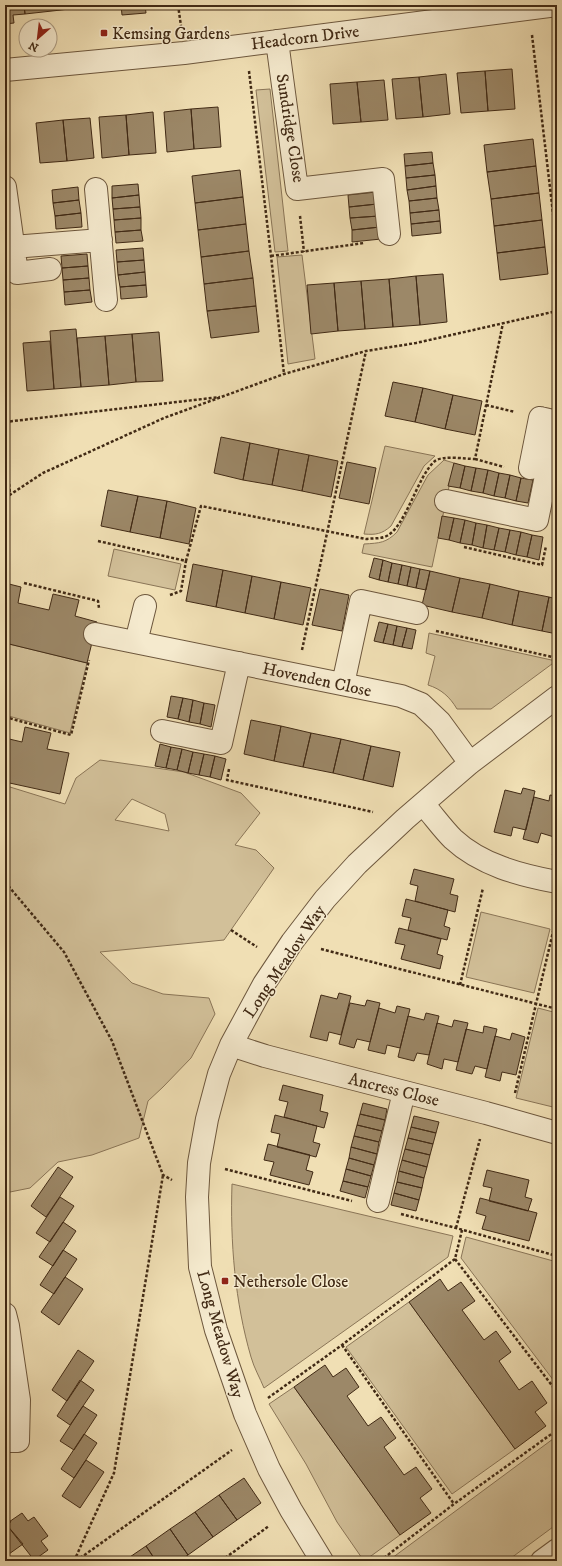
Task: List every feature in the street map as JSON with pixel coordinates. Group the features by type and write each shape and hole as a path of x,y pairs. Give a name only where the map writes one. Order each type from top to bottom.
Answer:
{"street":[{"name":"Headcorn Drive","path":"5,70 184,53 557,5"},
{"name":"Sundridge Close","path":"277,41 297,189 382,179 389,234"},
{"path":"5,187 17,273 50,269"},
{"path":"96,189 106,300"},
{"path":"13,247 101,240"},
{"path":"530,468 548,420"},
{"path":"446,501 537,520 547,471 548,420"},
{"path":"343,684 362,601 417,613"},
{"path":"136,642 145,606"},
{"name":"Hovenden Close","path":"95,634 401,696 421,704 440,722 470,763"},
{"path":"162,731 222,743 239,663"},
{"name":"Long Meadow Way","path":"322,1561 291,1510 269,1469 253,1434 216,1330 200,1267 197,1197 199,1163 207,1119 219,1074 231,1045 264,984 292,942 330,894 357,864 405,819 470,763 557,697"},
{"path":"423,804 454,839 475,856 502,868 557,882"},
{"name":"Ancress Close","path":"231,1045 265,1056 486,1113 557,1133"},
{"path":"378,1201 404,1092"},
{"path":"5,1314 18,1400 18,1441 5,1441"},
{"path":"542,1561 557,1550"}],"path":[{"path":"529,9 557,247"},
{"path":"246,45 284,374"},
{"path":"297,189 304,252"},
{"path":"271,256 390,240 389,234"},
{"path":"5,498 43,473 164,418 284,374 366,351 416,343 557,311"},
{"path":"180,590 186,561 201,506 366,539 385,537 395,530 426,473 436,461 447,458 475,459 503,323"},
{"path":"297,675 326,532 366,351"},
{"path":"5,422 224,396"},
{"path":"5,439 10,494"},
{"path":"464,547 542,565 547,539"},
{"path":"98,541 186,561"},
{"path":"417,613 422,628 557,658"},
{"path":"5,717 71,735 78,704"},
{"path":"230,765 227,780 405,819"},
{"path":"460,985 489,863"},
{"path":"5,882 64,952 109,1034 163,1174 114,1473 75,1561"},
{"path":"508,1119 537,1004 557,915"},
{"path":"292,942 557,1009"},
{"path":"456,1228 486,1113"},
{"path":"163,1174 197,1197"},
{"path":"245,1414 342,1344 455,1259 462,1230"},
{"path":"455,1259 557,1392"},
{"path":"342,1344 454,1504"},
{"path":"380,1561 454,1504 557,1430"},
{"path":"75,1561 253,1434"},
{"path":"221,1561 291,1510"}],"shaded area":[{"path":"270,89 288,251 275,252 256,90"},
{"path":"302,255 315,359 288,364 277,257"},
{"path":"385,446 435,456 424,466 391,526 385,531 379,533 364,534"},
{"path":"444,460 454,463 432,567 362,553 364,544 382,542 397,532 428,475"},
{"path":"114,549 181,564 175,590 108,576"},
{"path":"429,633 556,661 491,709 457,709 445,694 428,685 435,656 426,653"},
{"path":"5,643 87,663 70,733 5,715"},
{"path":"100,760 184,772 241,793 260,813 235,845 256,850 274,868 224,940 100,952 132,983 163,994 209,998 215,1014 191,1058 148,1101 139,1138 92,1155 58,1162 30,1188 5,1193 5,788 10,787 65,804 76,778","holes":["132,799 165,814 169,831 115,820"]},
{"path":"481,912 550,929 534,993 466,977"},
{"path":"538,1008 557,1013 557,1108 516,1098"},
{"path":"232,1184 453,1236 448,1257 264,1388 251,1357 237,1293 233,1250"},
{"path":"466,1237 557,1262 557,1385 461,1258"},
{"path":"409,1302 515,1449 452,1494 346,1347"},
{"path":"294,1387 400,1535 364,1561 337,1522 306,1464 269,1404"},
{"path":"557,1436 557,1524 507,1561 388,1561"}],"building":[{"path":"5,5 24,5 25,14 13,15 14,23 5,24"},
{"path":"24,5 61,5 61,10 25,14"},
{"path":"61,5 100,5 61,10"},
{"path":"121,5 145,5 146,13 122,15"},
{"path":"512,69 515,109 488,111 485,71"},
{"path":"485,71 488,111 461,113 457,73"},
{"path":"446,74 450,114 423,117 419,77"},
{"path":"419,77 423,117 396,119 392,79"},
{"path":"384,80 388,120 361,122 357,82"},
{"path":"357,82 361,122 333,124 330,84"},
{"path":"218,107 221,147 194,149 191,109"},
{"path":"191,109 194,149 167,152 164,112"},
{"path":"153,112 156,153 129,155 126,115"},
{"path":"126,115 129,155 102,158 99,117"},
{"path":"90,118 94,158 67,161 63,120"},
{"path":"63,120 67,161 40,163 36,123"},
{"path":"533,139 536,166 487,172 484,145"},
{"path":"432,152 433,163 405,166 404,154"},
{"path":"433,163 435,175 406,178 405,166"},
{"path":"536,166 539,193 491,199 487,172"},
{"path":"240,170 243,197 195,203 192,176"},
{"path":"435,175 436,186 407,190 406,178"},
{"path":"138,184 139,195 112,198 112,186"},
{"path":"436,186 437,198 409,201 407,190"},
{"path":"78,187 79,200 53,203 52,190"},
{"path":"376,192 377,204 349,207 348,195"},
{"path":"539,193 542,220 494,226 491,199"},
{"path":"139,195 140,207 113,209 112,198"},
{"path":"243,197 246,224 198,230 195,203"},
{"path":"437,198 439,210 410,213 409,201"},
{"path":"79,200 81,213 55,216 53,203"},
{"path":"377,204 379,216 350,218 349,207"},
{"path":"140,207 141,218 114,220 113,209"},
{"path":"439,210 440,221 411,224 410,213"},
{"path":"81,213 82,227 56,229 55,216"},
{"path":"379,216 380,227 352,230 350,218"},
{"path":"141,218 141,230 115,232 114,220"},
{"path":"542,220 545,247 497,253 494,226"},
{"path":"440,221 441,233 412,236 411,224"},
{"path":"246,224 249,251 201,257 198,230"},
{"path":"380,227 381,239 352,242 352,230"},
{"path":"141,230 143,241 116,243 115,232"},
{"path":"545,247 548,274 500,280 497,253"},
{"path":"143,248 144,260 117,262 116,250"},
{"path":"249,251 253,278 204,284 201,257"},
{"path":"87,254 88,266 62,268 61,256"},
{"path":"144,260 145,272 118,275 117,262"},
{"path":"88,266 89,278 63,280 62,268"},
{"path":"145,272 146,285 120,287 118,275"},
{"path":"443,274 447,322 420,325 416,276"},
{"path":"416,276 420,325 393,327 389,279"},
{"path":"89,278 90,290 64,292 63,280"},
{"path":"253,278 256,306 207,311 204,284"},
{"path":"389,279 393,327 365,329 361,281"},
{"path":"361,281 365,329 338,331 334,283"},
{"path":"334,283 338,331 311,334 307,285"},
{"path":"146,285 147,297 121,299 120,287"},
{"path":"90,290 92,302 65,305 64,292"},
{"path":"256,306 259,332 211,338 207,311"},
{"path":"76,329 81,387 54,389 50,331"},
{"path":"159,332 163,381 136,382 132,334"},
{"path":"132,334 136,382 109,385 105,336"},
{"path":"105,336 109,385 81,387 77,338"},
{"path":"50,341 54,389 27,391 23,343"},
{"path":"393,382 423,388 415,422 385,416"},
{"path":"423,388 453,395 445,429 415,422"},
{"path":"453,395 482,401 475,435 445,429"},
{"path":"221,437 250,443 243,480 214,473"},
{"path":"250,443 279,449 272,485 243,480"},
{"path":"279,449 309,455 302,491 272,485"},
{"path":"309,455 338,461 331,497 302,491"},
{"path":"347,462 376,468 369,504 339,498"},
{"path":"454,463 465,466 460,488 448,486"},
{"path":"465,466 476,468 471,491 460,488"},
{"path":"476,468 488,470 483,493 471,491"},
{"path":"488,470 499,473 494,496 483,493"},
{"path":"499,473 510,475 505,498 494,496"},
{"path":"510,475 521,478 516,501 505,498"},
{"path":"521,478 533,480 528,503 516,501"},
{"path":"108,490 138,496 130,532 101,526"},
{"path":"138,496 167,501 160,538 130,532"},
{"path":"167,501 196,508 189,544 160,538"},
{"path":"442,516 454,518 449,540 438,538"},
{"path":"454,518 465,520 460,543 449,540"},
{"path":"465,520 476,523 472,545 460,543"},
{"path":"476,523 487,525 483,548 472,545"},
{"path":"487,525 499,528 494,550 483,548"},
{"path":"499,528 510,530 505,552 494,550"},
{"path":"510,530 521,532 516,555 505,552"},
{"path":"521,532 532,535 527,557 516,555"},
{"path":"532,535 543,537 539,560 527,557"},
{"path":"374,558 383,560 379,580 369,577"},
{"path":"383,560 392,563 388,582 379,580"},
{"path":"392,563 402,565 398,584 388,582"},
{"path":"193,564 223,570 216,607 186,601"},
{"path":"402,565 411,567 407,586 398,584"},
{"path":"411,567 420,569 416,588 407,586"},
{"path":"420,569 430,571 426,590 416,588"},
{"path":"223,570 252,576 245,613 216,607"},
{"path":"430,571 460,578 452,612 422,605"},
{"path":"252,576 281,582 274,619 245,613"},
{"path":"460,578 490,584 482,618 452,612"},
{"path":"281,582 311,588 303,625 274,619"},
{"path":"5,583 21,587 18,603 49,610 53,594 79,600 75,616 97,622 87,663 5,643"},
{"path":"490,584 519,591 512,625 482,618"},
{"path":"320,589 349,595 342,631 312,625"},
{"path":"519,591 549,597 542,631 512,625"},
{"path":"549,597 557,599 557,634 542,631"},
{"path":"379,622 388,624 383,643 374,641"},
{"path":"388,624 397,626 393,645 383,643"},
{"path":"397,626 407,628 402,647 393,645"},
{"path":"407,628 416,630 412,649 402,647"},
{"path":"171,696 183,698 178,719 167,717"},
{"path":"183,698 193,700 189,722 178,719"},
{"path":"193,700 204,703 200,724 189,722"},
{"path":"204,703 215,705 211,727 200,724"},
{"path":"251,720 281,726 274,761 244,754"},
{"path":"281,726 311,733 303,767 274,761"},
{"path":"25,727 51,733 47,749 69,753 60,794 5,782 5,738 22,742"},
{"path":"311,733 341,739 333,773 303,767"},
{"path":"341,739 371,746 363,780 333,773"},
{"path":"160,744 171,747 166,768 155,766"},
{"path":"371,746 400,752 393,787 363,780"},
{"path":"171,747 182,749 177,770 166,768"},
{"path":"182,749 193,752 188,773 177,770"},
{"path":"193,752 204,754 199,775 188,773"},
{"path":"204,754 215,756 210,777 199,775"},
{"path":"215,756 226,759 221,780 210,777"},
{"path":"523,788 535,791 526,830 513,827 511,836 494,832 505,790 521,794"},
{"path":"550,795 557,796 557,826 554,837 541,833 538,843 523,839 534,797 549,801"},
{"path":"414,869 454,879 450,894 458,896 455,912 415,901 418,886 410,884"},
{"path":"406,899 448,910 444,926 450,928 447,940 408,930 411,918 402,916"},
{"path":"399,928 441,939 437,954 443,956 440,969 401,959 405,945 395,943"},
{"path":"339,993 351,996 341,1035 329,1032 327,1041 310,1037 321,995 337,999"},
{"path":"367,1000 380,1003 370,1042 357,1039 354,1048 339,1044 350,1003 365,1006"},
{"path":"397,1006 410,1009 400,1048 387,1045 385,1054 368,1050 379,1008 395,1013"},
{"path":"426,1013 439,1016 429,1055 417,1053 414,1061 398,1057 408,1016 424,1020"},
{"path":"454,1020 468,1023 458,1062 444,1059 442,1069 427,1064 437,1023 452,1027"},
{"path":"484,1026 497,1029 487,1069 475,1066 472,1074 456,1070 466,1029 483,1033"},
{"path":"512,1033 525,1037 516,1075 502,1072 500,1081 485,1077 495,1036 510,1040"},
{"path":"283,1085 323,1095 320,1111 328,1113 324,1128 284,1117 288,1102 279,1100"},
{"path":"363,1103 387,1109 385,1120 360,1114"},
{"path":"360,1114 385,1120 382,1131 357,1125"},
{"path":"275,1115 317,1126 313,1142 320,1144 316,1157 277,1147 280,1134 271,1132"},
{"path":"414,1116 439,1122 436,1133 411,1127"},
{"path":"357,1125 382,1131 379,1142 354,1136"},
{"path":"411,1127 436,1133 433,1144 408,1138"},
{"path":"354,1136 379,1142 377,1154 351,1147"},
{"path":"408,1138 433,1144 430,1155 405,1149"},
{"path":"268,1144 310,1155 306,1170 313,1172 309,1185 270,1175 274,1162 264,1160"},
{"path":"351,1147 377,1154 374,1165 349,1158"},
{"path":"405,1149 430,1155 427,1167 402,1160"},
{"path":"349,1158 374,1165 371,1176 346,1169"},
{"path":"402,1160 427,1167 424,1178 399,1171"},
{"path":"58,1167 73,1177 46,1217 31,1206"},
{"path":"346,1169 371,1176 368,1187 343,1181"},
{"path":"487,1170 529,1180 525,1197 532,1199 528,1211 489,1201 492,1188 483,1186"},
{"path":"399,1171 424,1178 422,1188 397,1182"},
{"path":"343,1181 368,1187 365,1198 340,1191"},
{"path":"397,1182 422,1188 419,1200 394,1193"},
{"path":"394,1193 419,1200 416,1211 391,1205"},
{"path":"60,1197 74,1206 50,1242 36,1233"},
{"path":"480,1198 537,1213 529,1241 482,1229 486,1216 476,1213"},
{"path":"63,1222 76,1231 53,1266 39,1257"},
{"path":"63,1250 77,1259 54,1294 40,1285"},
{"path":"65,1277 83,1289 59,1325 41,1312"},
{"path":"440,1279 448,1291 461,1282 475,1301 462,1310 484,1340 496,1331 511,1352 499,1361 519,1390 532,1381 547,1403 535,1412 546,1426 515,1449 409,1302"},
{"path":"78,1350 94,1361 67,1401 52,1390"},
{"path":"325,1365 333,1377 346,1368 359,1387 347,1396 368,1426 381,1417 396,1438 384,1447 404,1475 416,1467 432,1489 420,1498 431,1513 400,1535 294,1387"},
{"path":"80,1380 94,1390 70,1425 57,1416"},
{"path":"83,1406 97,1415 74,1450 60,1441"},
{"path":"84,1434 97,1443 74,1478 61,1469"},
{"path":"86,1460 104,1472 80,1508 62,1496"},
{"path":"244,1478 261,1503 237,1520 219,1495"},
{"path":"219,1495 237,1520 213,1537 195,1512"},
{"path":"195,1512 213,1537 188,1555 170,1529"},
{"path":"22,1513 28,1521 34,1517 48,1536 41,1541 48,1550 34,1560 6,1524"},
{"path":"5,1514 11,1522 6,1524 23,1544 9,1554 5,1548"},
{"path":"170,1529 188,1555 179,1561 156,1561 146,1546"},
{"path":"146,1546 156,1561 124,1561"}],"place":[{"name":"Kemsing Gardens","path":"104,33"},
{"name":"Nethersole Close","path":"225,1281"}]}
